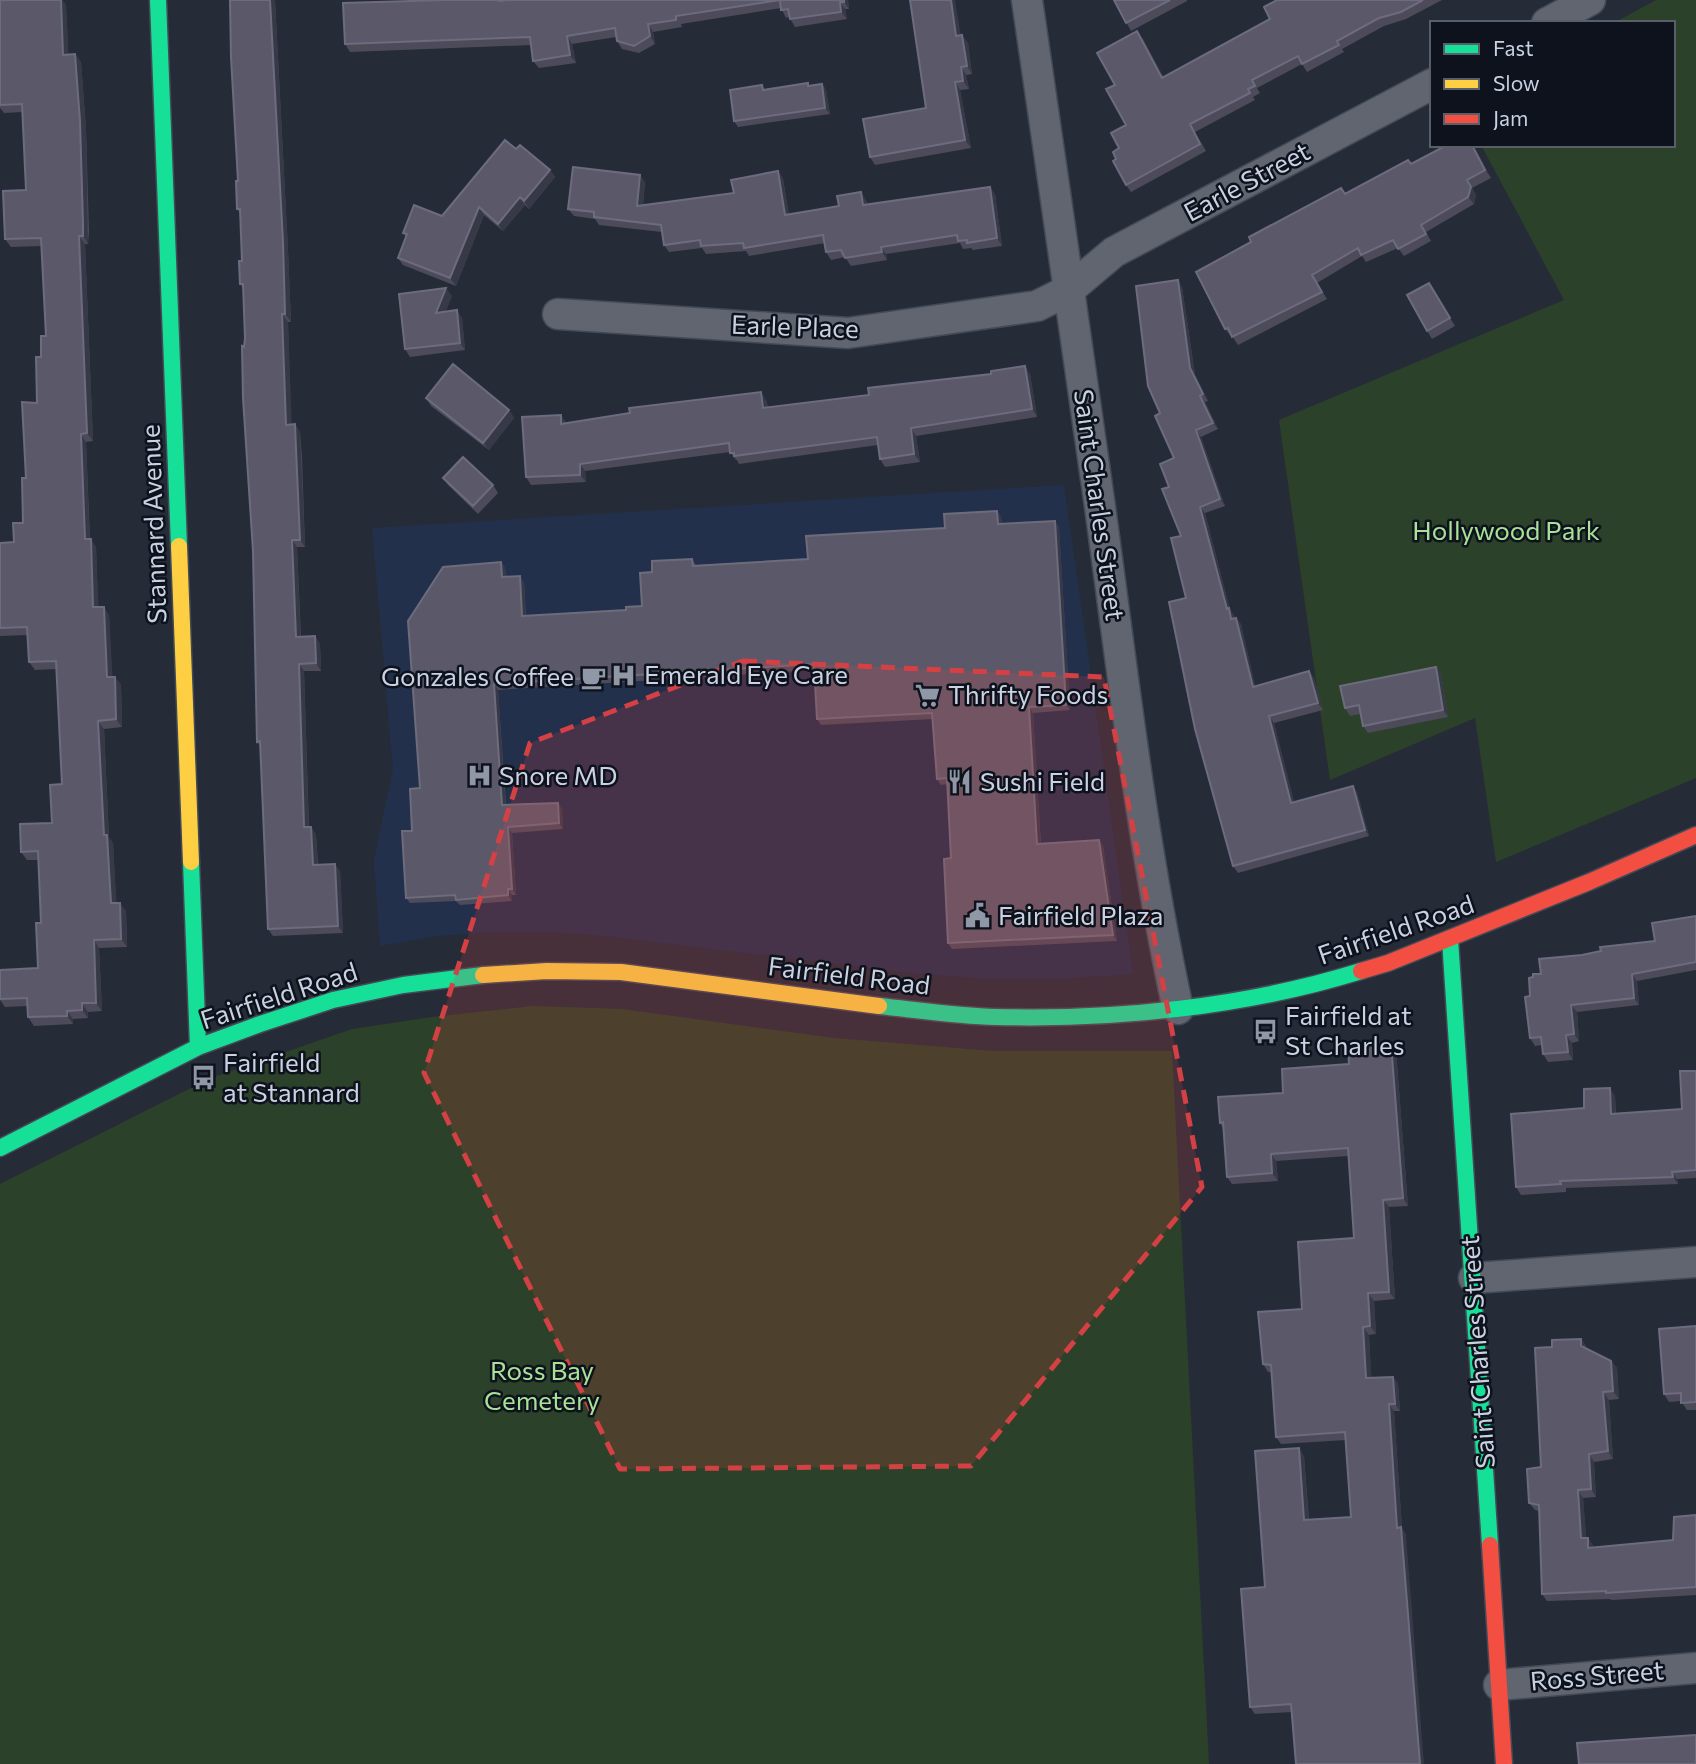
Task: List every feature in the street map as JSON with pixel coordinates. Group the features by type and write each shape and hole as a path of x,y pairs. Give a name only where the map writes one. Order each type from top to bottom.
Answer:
{"street":[{"name":"Stannard Avenue","path":"158,0 198,1047"},
{"name":"Saint Charles Street","path":"1027,0 1129,728 1166,954 1178,1009"},
{"path":"1551,21 1590,0"},
{"name":"Earle Street","path":"1069,290 1114,252 1430,85"},
{"name":"Earle Place","path":"558,314 848,333 1037,306 1069,290"},
{"name":"Fairfield Road","path":"0,1148 198,1047 333,1000 403,985 464,976 547,971 621,972 870,1005 995,1017 1141,1013 1178,1009 1336,979 1450,939 1696,835"},
{"name":"Saint Charles Street","path":"1450,939 1504,1764"},
{"path":"1474,1278 1696,1262"},
{"name":"Ross Street","path":"1499,1685 1696,1668"}],"highlighted area":[{"path":"743,661 1104,677 1202,1187 971,1466 620,1469 424,1073 530,743"}],"shaded area":[{"path":"1064,485 1133,974 1059,979 985,979 555,932 437,936 380,946 374,860 393,769 372,528"}],"green space":[{"name":"Hollywood Park","path":"1656,0 1696,0 1696,778 1496,862 1475,718 1330,780 1279,420 1564,300 1482,147 1675,147 1675,21 1618,21"},
{"name":"Ross Bay Cemetery","path":"533,1006 622,1009 834,1038 993,1051 1172,1051 1209,1764 0,1764 0,1184 211,1078 352,1029"}],"building":[{"path":"0,0 61,0 63,55 75,54 80,121 83,236 79,236 87,433 81,434 85,539 91,539 93,607 104,607 107,677 115,677 116,719 98,721 104,835 107,835 111,903 120,903 121,939 94,940 96,1003 82,1003 82,1010 67,1011 67,1016 28,1017 27,998 0,999 0,970 38,968 36,923 41,923 38,851 21,852 20,824 52,823 50,785 62,784 56,661 29,662 27,627 0,628 0,543 14,542 13,523 23,523 22,478 26,478 22,402 37,403 36,357 41,357 41,336 46,336 41,238 5,239 3,191 26,190 22,104 0,105"},
{"path":"230,0 270,0 283,242 285,314 282,314 286,425 295,424 300,540 292,540 296,637 315,636 316,663 299,664 304,827 311,827 313,865 335,864 338,926 268,929 260,741 257,742 253,551 243,398 242,346 244,347 245,338 243,284 240,284 239,261 242,261 240,209 237,209"},
{"path":"445,0 780,0 676,16 676,20 648,24 650,36 634,46 617,41 615,28 567,36 570,55 533,61 530,37 345,44 343,3"},
{"path":"780,0 844,2 840,2 841,12 790,19 788,9 781,10"},
{"path":"910,0 951,0 956,36 962,35 967,66 961,67 963,81 955,82 965,140 870,157 863,119 926,108"},
{"path":"1114,0 1170,0 1126,23"},
{"path":"1277,0 1423,0 1401,12 1379,18 1337,41 1339,45 1302,64 1298,56 1252,80 1255,86 1248,89 1250,93 1190,124 1200,144 1126,185 1113,161 1116,159 1113,152 1119,148 1111,133 1126,125 1106,89 1115,85 1097,53 1137,31 1162,78 1270,19 1264,7"},
{"path":"808,83 808,86 822,84 825,108 734,121 730,90 762,85 763,90"},
{"path":"505,140 516,149 520,145 550,170 524,201 520,197 498,224 479,207 450,278 398,258 407,234 403,233 414,205 442,216"},
{"path":"1443,147 1473,147 1485,170 1467,180 1471,187 1468,197 1421,225 1426,234 1398,249 1393,240 1361,255 1358,248 1312,275 1322,292 1232,337 1228,328 1225,329 1196,272 1251,242 1249,237 1341,188 1345,194 1408,160 1411,164"},
{"path":"573,167 640,175 637,206 734,193 731,180 778,171 785,215 839,206 837,196 861,192 863,205 990,187 997,238 967,243 967,240 958,241 957,235 881,247 882,252 845,258 841,250 826,252 823,235 744,248 743,243 701,246 700,240 664,245 661,225 594,217 594,212 568,209"},
{"path":"1178,280 1190,368 1213,423 1196,430 1220,499 1200,507 1227,609 1229,608 1231,619 1236,618 1253,687 1309,671 1318,703 1269,716 1291,803 1353,786 1365,830 1233,866 1195,729 1169,602 1186,598 1171,538 1181,536 1162,489 1169,487 1160,464 1174,458 1155,416 1160,413 1148,386 1136,286"},
{"path":"1429,283 1450,318 1427,331 1407,295"},
{"path":"446,288 436,313 457,310 460,343 405,349 399,294"},
{"path":"453,364 509,410 483,443 426,398"},
{"path":"1025,366 1032,409 911,428 914,454 880,459 877,437 734,456 734,453 730,453 729,443 580,464 580,475 526,477 522,417 561,415 561,424 630,413 629,408 761,392 763,408 869,395 868,388 991,374 991,371"},
{"path":"463,457 493,485 473,506 443,478"},
{"path":"997,511 998,524 1055,521 1066,705 1029,707 1037,844 1099,840 1113,935 948,943 944,859 951,858 947,778 937,779 932,713 817,719 814,664 494,684 502,805 558,803 559,823 508,827 512,889 508,889 508,895 456,900 455,895 406,898 402,831 412,831 410,789 420,788 408,621 443,567 501,562 502,577 520,576 522,616 626,610 626,607 642,606 640,573 652,572 652,561 692,559 693,566 808,559 806,536 945,528 944,514"},
{"path":"1436,667 1443,710 1363,726 1359,705 1345,708 1340,686"},
{"path":"1696,916 1696,962 1632,974 1634,998 1571,1005 1574,1034 1566,1035 1568,1052 1543,1054 1541,1037 1530,1038 1525,997 1530,996 1529,978 1533,977 1533,974 1541,974 1539,959 1582,955 1601,951 1600,947 1655,941 1652,923"},
{"path":"1391,1043 1403,1198 1383,1200 1389,1292 1368,1293 1370,1326 1363,1327 1366,1378 1393,1377 1395,1404 1389,1404 1397,1528 1401,1527 1420,1764 1296,1764 1291,1704 1250,1707 1241,1589 1265,1587 1255,1451 1299,1448 1304,1520 1351,1517 1345,1432 1276,1437 1271,1365 1263,1364 1258,1312 1302,1309 1298,1242 1354,1238 1348,1148 1271,1154 1272,1173 1227,1177 1223,1122 1220,1123 1218,1097 1283,1093 1282,1069 1349,1064 1348,1046"},
{"path":"1680,1071 1696,1071 1696,1170 1672,1172 1673,1177 1560,1181 1561,1184 1516,1187 1511,1114 1584,1108 1584,1089 1610,1088 1611,1114 1682,1109"},
{"path":"1696,1326 1696,1402 1681,1403 1681,1393 1664,1394 1659,1329"},
{"path":"1581,1339 1581,1346 1611,1361 1613,1391 1603,1392 1608,1451 1589,1454 1591,1489 1578,1490 1581,1538 1588,1538 1588,1548 1673,1540 1674,1517 1696,1515 1696,1587 1542,1594 1539,1505 1529,1503 1527,1469 1541,1467 1535,1348 1552,1347 1552,1340"},
{"path":"1696,1735 1696,1764 1579,1764 1577,1743"}],"traffic: fast":[{"path":"158,0 179,546"},
{"path":"191,862 198,1047"},
{"path":"1450,939 1490,1545"},
{"path":"879,1006 996,1017 1134,1013 1180,1009 1272,994 1361,971"},
{"path":"0,1148 198,1047 260,1024 333,1000 403,985 483,975"}],"traffic: slow":[{"path":"179,546 191,862"},
{"path":"483,975 547,971 621,972 879,1006"}],"traffic: jam":[{"path":"1361,971 1388,963 1589,882 1696,835"},
{"path":"1490,1545 1504,1764"}],"place":[{"name":"Emerald Eye Care","path":"624,675"},
{"name":"Gonzales Coffee","path":"594,677"},
{"name":"Thrifty Foods","path":"928,695"},
{"name":"Snore MD","path":"479,776"},
{"name":"Sushi Field","path":"960,782"},
{"name":"Fairfield Plaza","path":"978,916"},
{"name":"Fairfield at St Charles","path":"1265,1031"},
{"name":"Fairfield at Stannard","path":"203,1078"}]}
